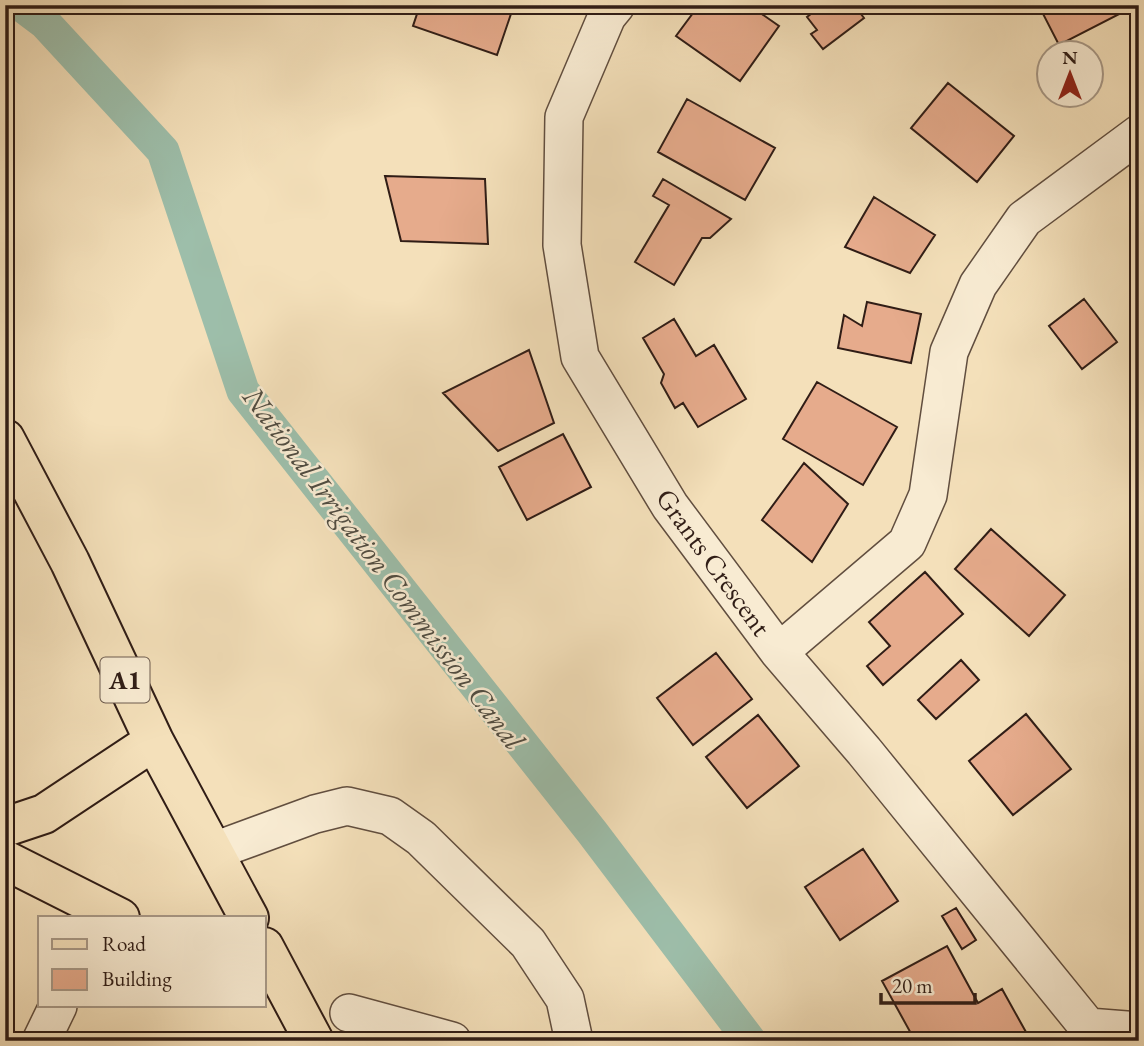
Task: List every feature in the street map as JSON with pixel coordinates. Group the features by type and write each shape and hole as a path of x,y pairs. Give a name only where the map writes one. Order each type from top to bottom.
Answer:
{"main road":[{"name":"A1","path":"5,439 70,562 154,741 248,916"},
{"path":"5,827 44,814 154,741"},
{"path":"5,860 101,914"},
{"path":"266,953 279,994 314,1041"}],"street":[{"name":"Grants Crescent","path":"616,5 607,16 564,117 562,245 580,357 670,506 779,652 864,751 1090,1034"},
{"path":"779,652 907,543 928,495 949,352 978,285 1024,219 1139,134"},
{"path":"214,851 315,814 347,806 390,816 421,838 528,943 565,999 574,1041"},
{"path":"41,1041 58,1007"},
{"path":"349,1013 452,1041"},
{"path":"1090,1034 1139,1031"}],"building":[{"path":"420,5 514,5 497,55 413,26"},
{"path":"699,5 749,5 779,26 740,81 676,36"},
{"path":"812,5 854,5 864,18 823,49 811,34 817,30 807,17 816,10"},
{"path":"1045,5 1130,5 1131,8 1073,38 1055,38 1040,8"},
{"path":"948,83 1014,136 977,182 911,128"},
{"path":"687,99 775,148 745,200 658,152"},
{"path":"385,176 485,179 488,244 401,241"},
{"path":"663,179 731,219 710,238 702,238 674,285 635,262 669,205 653,196"},
{"path":"874,197 935,235 910,273 845,247"},
{"path":"1084,299 1117,342 1082,369 1049,326"},
{"path":"867,302 921,314 911,363 838,348 844,315 862,326"},
{"path":"674,319 696,356 714,345 746,399 698,427 683,403 675,408 661,383 664,374 643,338"},
{"path":"529,350 554,423 498,451 443,393"},
{"path":"817,382 897,427 863,485 783,439"},
{"path":"563,434 591,487 527,520 499,467"},
{"path":"804,463 848,504 812,562 762,520"},
{"path":"991,529 1065,595 1029,636 955,569"},
{"path":"925,572 963,614 883,685 867,666 890,646 869,622"},
{"path":"716,653 752,699 693,745 657,698"},
{"path":"961,660 979,680 936,719 918,700"},
{"path":"1026,714 1071,769 1013,815 969,761"},
{"path":"758,715 799,766 747,808 706,757"},
{"path":"863,849 898,901 840,940 805,887"},
{"path":"956,908 976,940 962,949 942,916"},
{"path":"947,946 978,1003 1002,989 1031,1041 906,1041 913,1037 882,981"},
{"path":"5,962 11,964 8,1015 5,1014"}],"waterway":[{"name":"National Irrigation Commission Canal","path":"21,5 45,23 163,151 243,391 592,832 750,1041"}]}
